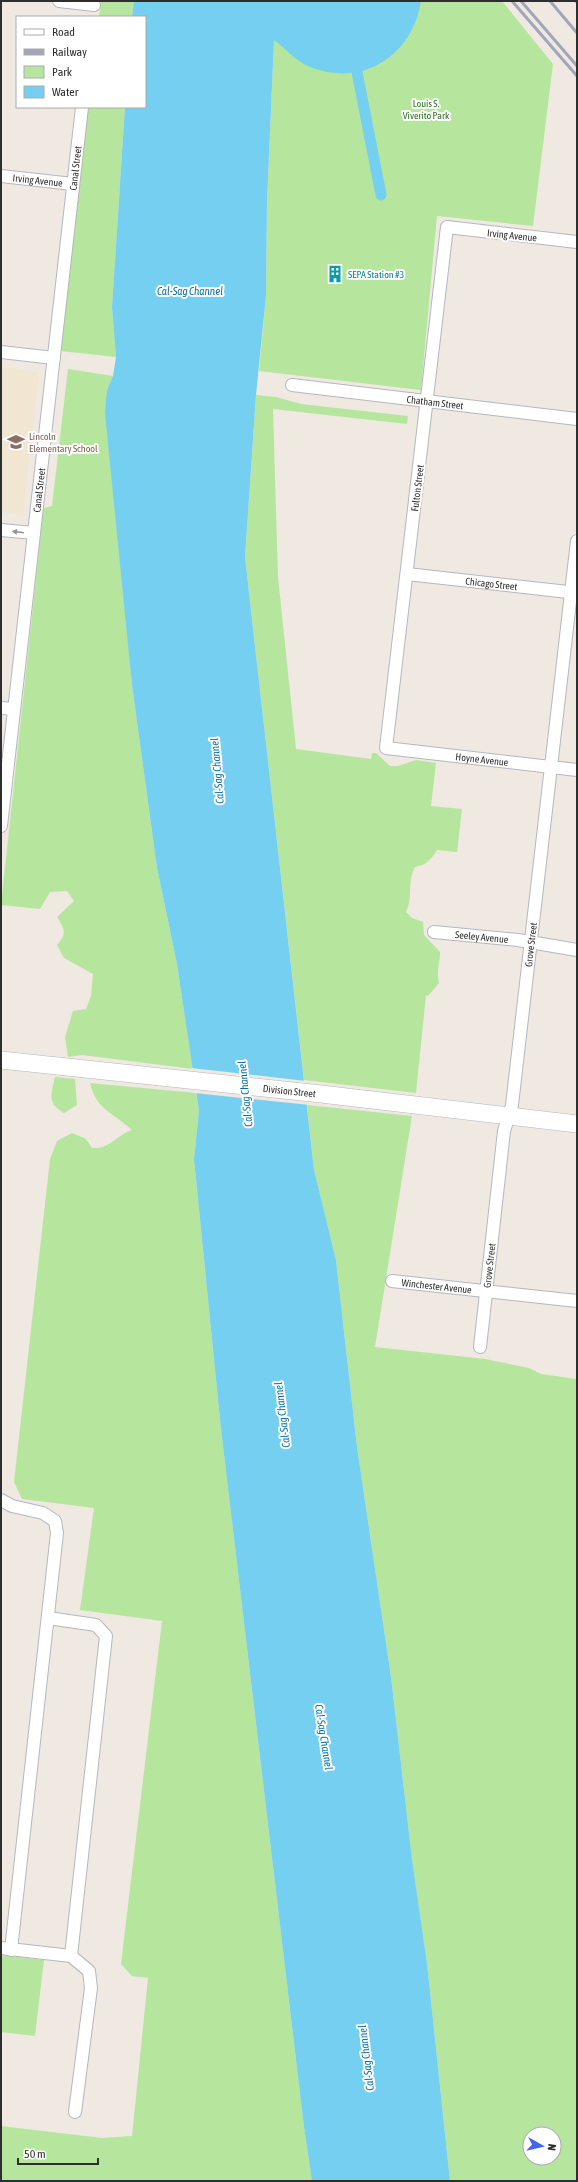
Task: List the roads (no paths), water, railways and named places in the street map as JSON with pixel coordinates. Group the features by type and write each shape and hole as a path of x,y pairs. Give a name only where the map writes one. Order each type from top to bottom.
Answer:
{"street":[{"path":"59,1 94,8"},
{"name":"Canal Street","path":"1,826 82,108"},
{"name":"Irving Avenue","path":"1,176 74,184"},
{"name":"Irving Avenue","path":"447,228 577,242"},
{"name":"Fulton Street","path":"386,748 447,228"},
{"path":"1,352 54,358"},
{"name":"Chatham Street","path":"292,385 577,419"},
{"path":"1,530 34,533"},
{"name":"Grove Street","path":"480,1347 504,1131 512,1105 550,767 574,593 577,541"},
{"name":"Chicago Street","path":"407,574 574,593"},
{"path":"1,708 14,709"},
{"name":"Hoyne Avenue","path":"386,748 577,770"},
{"name":"Seeley Avenue","path":"434,932 530,942 577,950"},
{"name":"Division Street","path":"1,1060 321,1094 577,1124"},
{"name":"Winchester Avenue","path":"392,1281 577,1301"},
{"path":"1,1500 12,1506 43,1513 55,1521 57,1533 48,1618 6,1949 71,1956 89,1971 91,1988 75,2112"},
{"path":"48,1618 96,1625 106,1636 71,1956"}],"water":[{"name":"Cal-Sag Channel","path":"134,1 421,1 416,20 408,37 396,51 382,62 366,70 349,73 330,72 310,67 295,58 274,40 267,201 266,295 256,395 245,557 314,1170 336,1260 357,1447 391,1677 412,1859 427,1963 450,2181 312,2181 304,2127 221,1429 194,1159 199,1111 177,964 157,868 132,685 105,413 107,390 113,376 116,357 112,307 125,108 146,108 146,16 132,16"}],"waterway":[{"path":"357,72 381,195"}],"railway":[{"path":"512,1 577,76"},
{"path":"521,1 577,66"},
{"path":"550,1 577,33"}],"place":[{"name":"SEPA Station #3","path":"335,274"},
{"name":"Lincoln Elementary School","path":"16,442"}],"park label":[{"name":"Louis S. Viverito Park","path":"426,108"}]}
